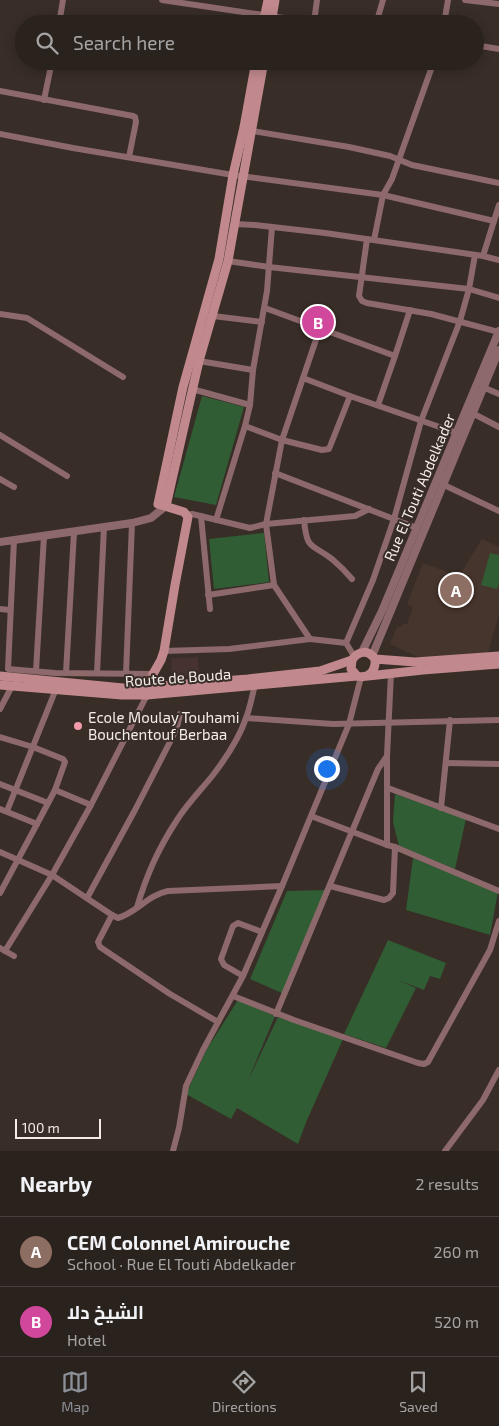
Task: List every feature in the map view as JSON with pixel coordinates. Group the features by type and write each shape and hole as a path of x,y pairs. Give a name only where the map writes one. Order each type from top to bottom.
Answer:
{"main road":[{"path":"268,0 268,15"},
{"path":"270,15 276,0"},
{"path":"162,505 183,387 219,259 233,175 254,70"},
{"path":"162,505 199,360 228,261 262,70"},
{"path":"148,691 153,674 164,651 188,520 188,515 184,512 162,505"},
{"path":"373,657 374,669 370,674 361,676 351,669 356,656 373,657 415,662 499,656"},
{"name":"Route de Bouda","path":"0,685 122,695 320,671 356,656"},
{"name":"Route de Bouda","path":"0,676 148,691 256,685 499,664"}],"street":[{"path":"61,15 64,0"},
{"path":"162,0 186,2 245,15"},
{"path":"315,15 317,0"},
{"path":"379,15 383,0"},
{"path":"446,15 448,0"},
{"path":"465,0 499,4"},
{"path":"484,46 499,49"},
{"path":"44,100 50,70"},
{"path":"431,70 399,159 383,195 359,296 367,304 410,310 499,332"},
{"path":"0,92 135,117 136,122 129,157"},
{"path":"252,131 349,147 390,156 412,165 499,183"},
{"path":"0,134 233,175 383,195 494,221"},
{"path":"483,256 499,205"},
{"path":"234,224 445,249 499,260"},
{"path":"216,520 246,426 253,370 265,308 272,227"},
{"path":"346,643 373,580 394,519 420,421 460,321 476,255"},
{"path":"228,261 469,289 499,298"},
{"path":"265,308 395,356"},
{"path":"378,405 410,310"},
{"path":"0,314 27,318 123,377"},
{"path":"213,316 262,322"},
{"path":"310,639 274,585 266,524 282,440 320,328"},
{"name":"Rue El Touti Abdelkader","path":"356,656 382,611 499,332"},
{"name":"Rue El Touti Abdelkader","path":"373,657 498,354"},
{"path":"199,360 253,370"},
{"path":"302,378 457,433"},
{"path":"484,388 499,394"},
{"path":"192,389 250,405"},
{"path":"246,426 282,440 322,450 329,449 350,396"},
{"path":"474,414 499,427"},
{"path":"0,435 67,476"},
{"path":"275,473 417,528"},
{"path":"0,479 14,487"},
{"path":"444,485 499,511"},
{"path":"0,542 144,521 158,513 162,505"},
{"path":"188,515 192,514 250,528 266,524 355,516 368,509"},
{"path":"201,516 210,609"},
{"path":"304,520 308,542 332,559 352,579"},
{"path":"126,674 132,523"},
{"path":"97,673 104,527"},
{"path":"66,673 74,532"},
{"path":"36,671 44,536"},
{"path":"14,540 8,668 12,670 66,673 153,674"},
{"path":"208,595 274,585"},
{"path":"0,609 10,610"},
{"path":"164,651 230,649 310,639 346,643 356,656"},
{"path":"387,845 387,756 391,673"},
{"path":"173,1151 186,1086 243,976 282,886 350,724 361,676"},
{"path":"137,907 149,871 163,842 178,818 229,753 246,718 256,685"},
{"path":"0,709 12,686"},
{"path":"37,824 3,810 15,790 56,689"},
{"path":"14,956 3,950 52,875 91,806 148,691"},
{"path":"87,898 172,738 180,714"},
{"path":"246,718 350,724 499,720"},
{"path":"441,808 450,720"},
{"path":"0,737 33,746 65,762 48,803 0,892"},
{"path":"276,1014 378,769 387,756"},
{"path":"446,763 499,764"},
{"path":"0,784 48,803"},
{"path":"388,788 499,829"},
{"path":"54,790 91,806"},
{"path":"311,816 395,847 499,891"},
{"path":"330,886 384,900 389,898 394,888 395,847"},
{"path":"0,852 52,875 118,918 154,895 168,891 282,886"},
{"path":"112,915 98,942 100,947 170,994 218,1022"},
{"path":"233,996 276,1014 418,1063 426,1064 490,950 499,921"},
{"path":"243,976 224,965 221,959 233,926 238,923 262,932"},
{"path":"445,1151 483,1100 499,1070"}],"shaded area":[{"path":"482,539 499,547 499,614 488,653 422,659 390,644 397,627 407,624 413,607 407,604 423,563 459,576"},
{"path":"198,657 199,675 172,677 171,658"}],"green space":[{"path":"202,396 244,407 216,505 174,497"},
{"path":"264,533 269,582 214,589 209,539"},
{"path":"490,553 499,555 499,583 497,589 481,585"},
{"path":"395,794 466,819 455,869 399,846 393,822"},
{"path":"413,858 498,892 490,935 406,910"},
{"path":"327,890 284,994 250,979 287,891"},
{"path":"388,940 446,963 440,979 430,976 424,990 395,979 416,988 386,1048 344,1034"},
{"path":"238,1000 275,1016 247,1083 278,1017 343,1039 298,1144 237,1108 231,1119 186,1094 207,1049"}],"place":[{"name":"الشيخ دلا","path":"318,322"},
{"name":"CEM Colonnel Amirouche","path":"456,590"},
{"name":"Ecole Moulay Touhami Bouchentouf Berbaa","path":"78,726"}]}
